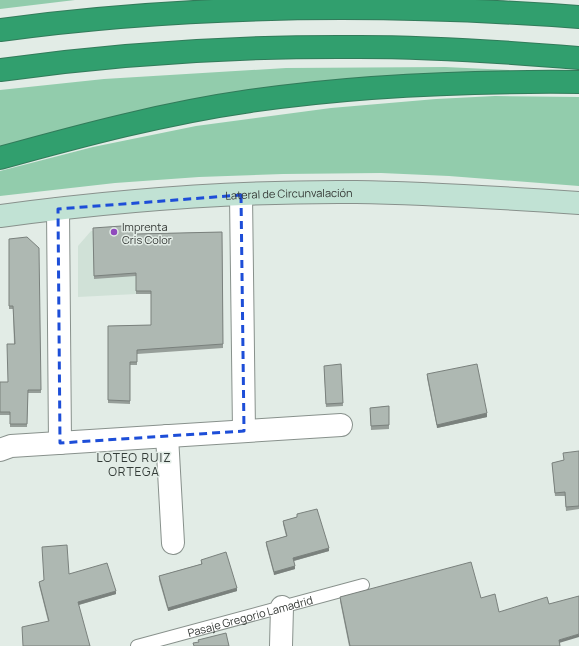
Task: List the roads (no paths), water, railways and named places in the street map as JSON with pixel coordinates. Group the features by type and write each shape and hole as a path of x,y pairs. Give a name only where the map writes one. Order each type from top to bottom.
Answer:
{"highway":[{"path":"0,30 87,20 192,12 336,7 467,10 579,17"},
{"path":"0,70 159,54 238,50 358,47 461,50 579,58"},
{"path":"0,158 94,132 166,116 250,101 364,88 419,84 579,82"}],"street":[{"name":"Lateral de Circunvalación","path":"0,216 184,197 295,193 356,192 446,195 579,203"},
{"path":"241,195 244,431"},
{"path":"58,209 60,443"},
{"path":"0,450 11,446 341,425"},
{"path":"167,436 173,543"},
{"path":"281,646 282,607"}],"lane":[{"name":"Pasaje Gregorio Lamadrid","path":"137,646 363,585"}],"place":[{"name":"Imprenta Cris Color","path":"114,232"}],"district":[{"name":"LOTEO RUIZ ORTEGA","path":"134,464"}]}
